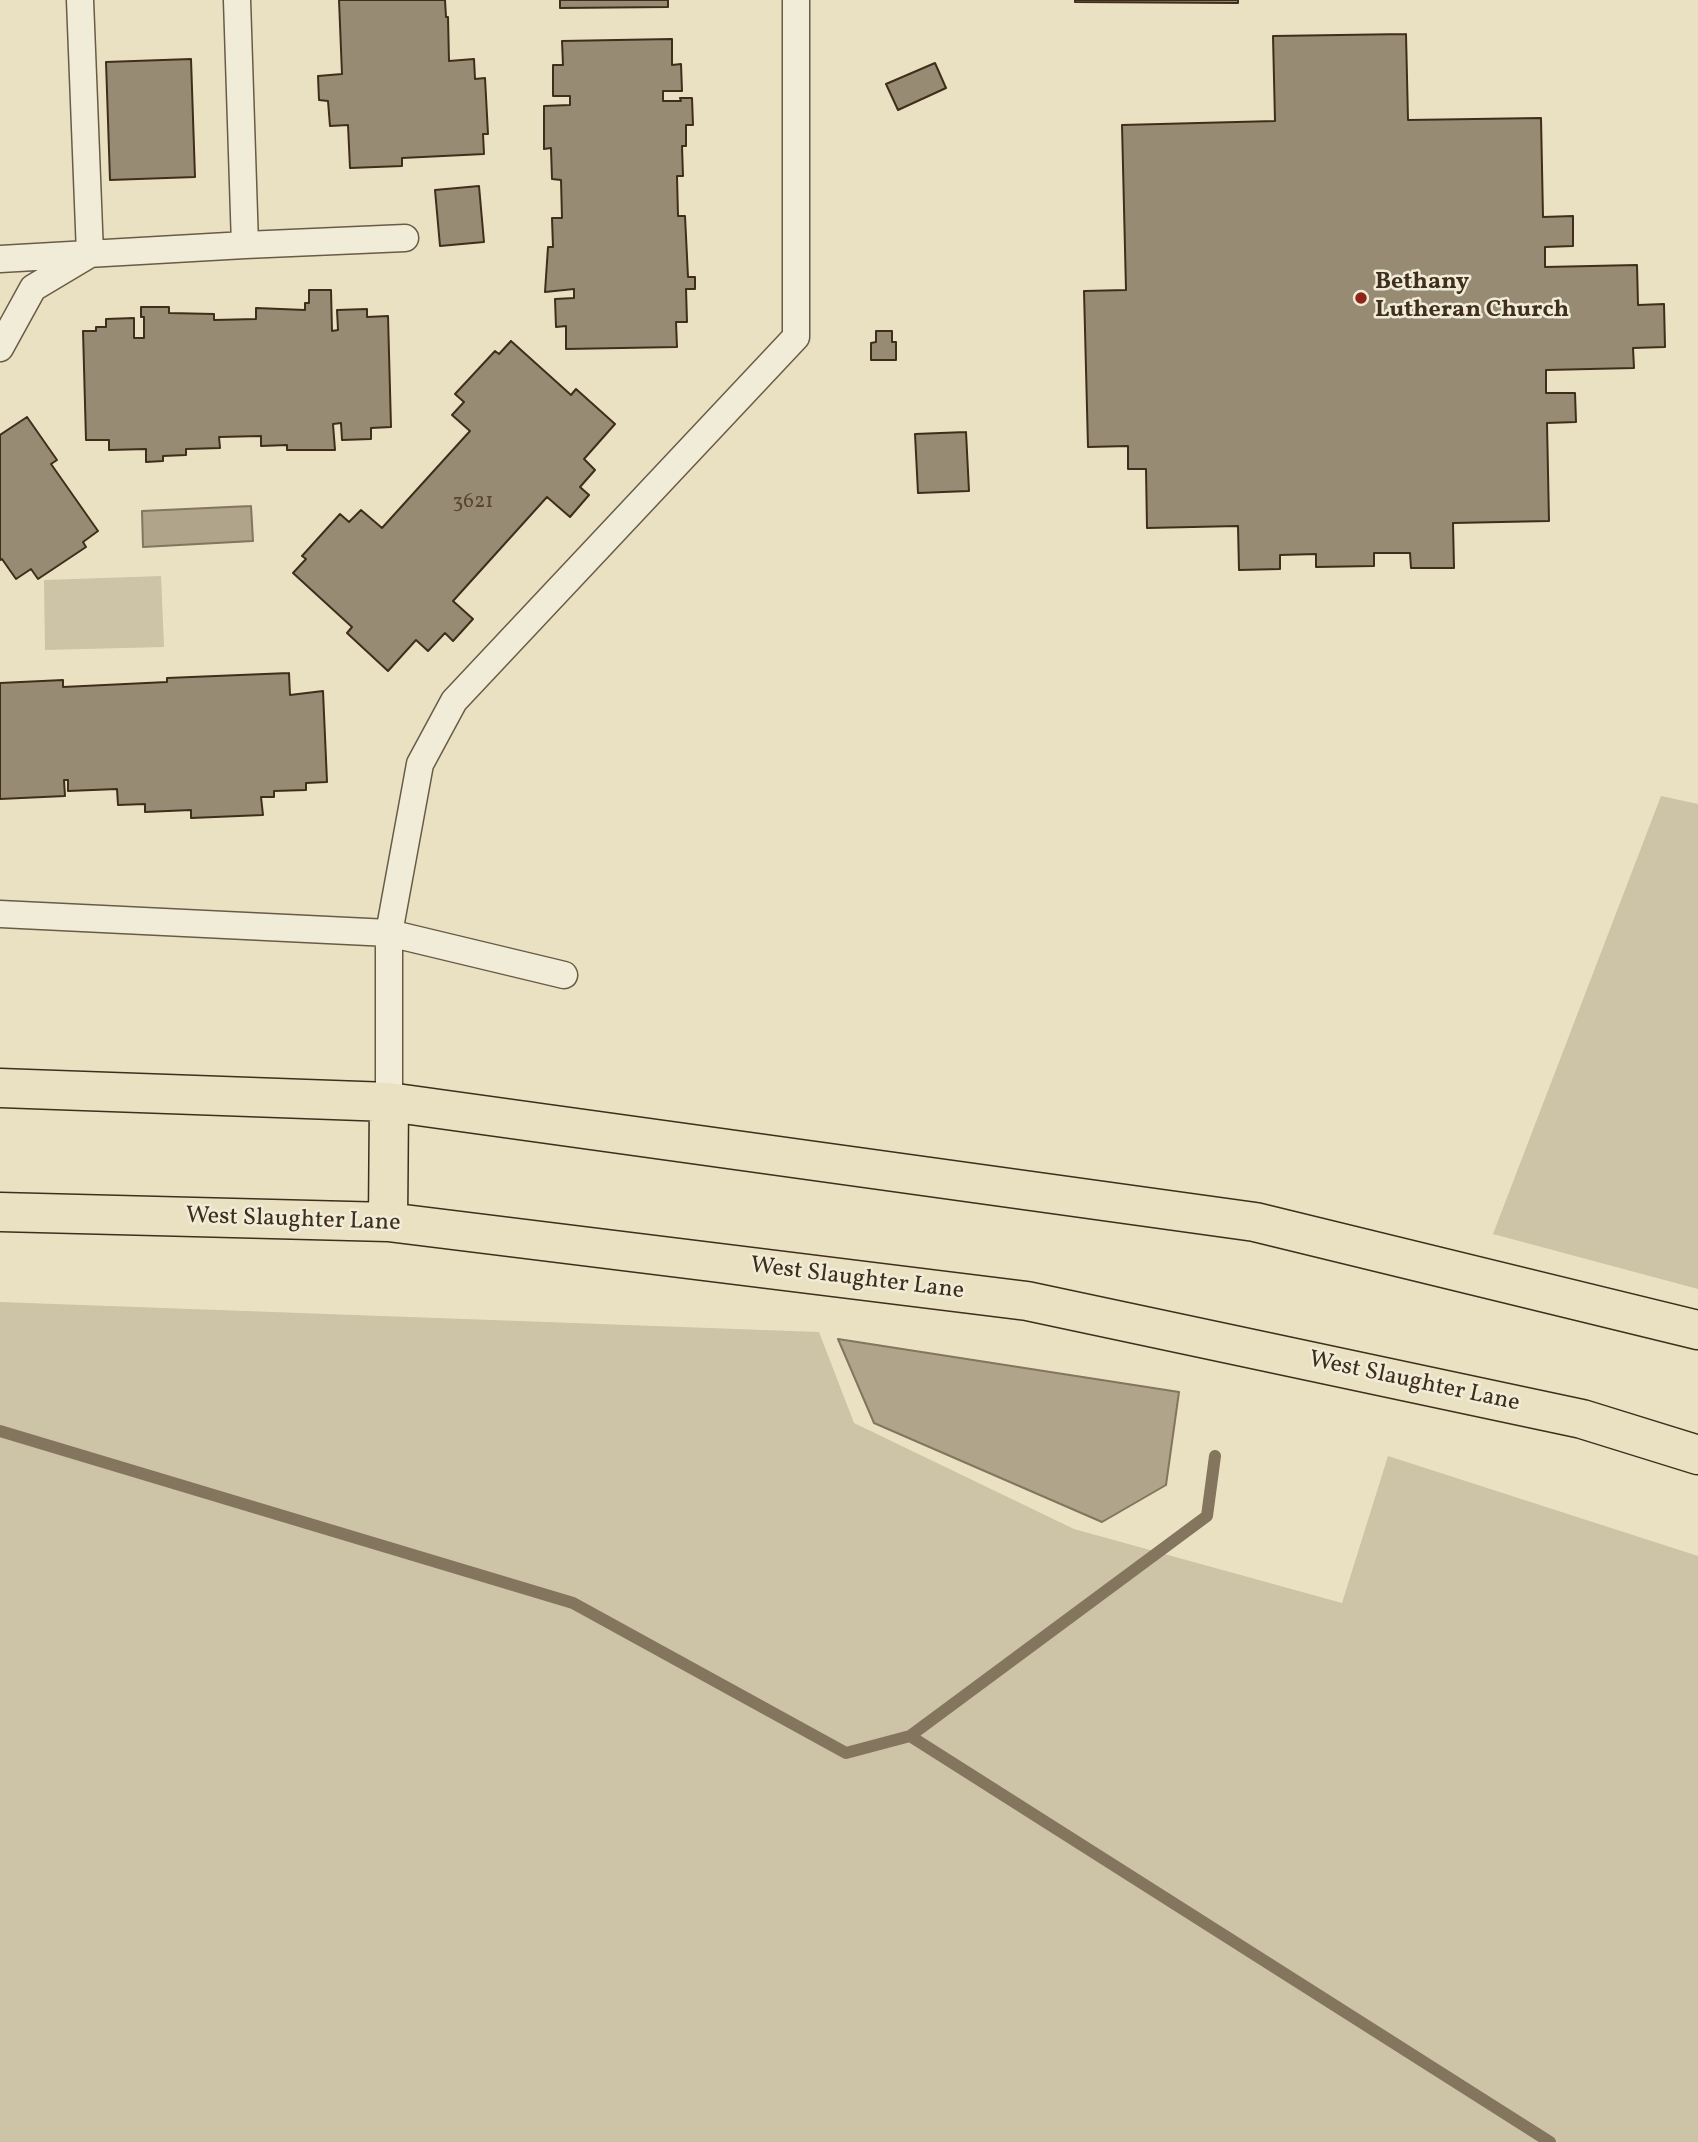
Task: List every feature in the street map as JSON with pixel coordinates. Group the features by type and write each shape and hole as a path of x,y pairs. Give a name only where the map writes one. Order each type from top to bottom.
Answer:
{"main road":[{"path":"0,1088 389,1102 1255,1222 1698,1330"},
{"path":"388,1222 389,1102"},
{"name":"West Slaughter Lane","path":"0,1212 388,1222 1027,1301 1582,1419 1698,1455"}],"lane":[{"path":"80,0 90,254"},
{"path":"237,0 245,245"},
{"path":"389,1102 389,933 420,764 454,701 796,337 796,0"},
{"path":"0,259 405,238"},
{"path":"0,348 33,288 90,254"},
{"path":"0,914 389,933 564,975"}],"shaded area":[{"path":"251,506 253,541 143,547 142,511"},
{"path":"161,576 164,647 45,650 44,580"},
{"path":"1661,796 1698,804 1698,1289 1493,1234"},
{"path":"0,1302 819,1332 854,1423 1074,1529 1342,1603 1388,1456 1698,1556 1698,2142 0,2142"},
{"path":"838,1339 1179,1392 1166,1485 1102,1522 874,1423"}],"building":[{"path":"339,0 445,0 449,61 474,59 475,79 485,78 488,134 483,134 484,154 402,158 402,166 350,168 348,125 330,126 328,101 319,100 318,76 342,74"},
{"path":"560,0 668,0 668,7 560,8"},
{"path":"1238,0 1238,3 1075,2"},
{"name":"Bethany Lutheran Church","path":"1406,34 1408,120 1541,118 1543,217 1573,216 1573,246 1545,247 1545,267 1637,265 1638,305 1664,304 1665,347 1633,348 1634,368 1546,370 1546,393 1575,393 1576,422 1547,423 1549,521 1453,523 1454,568 1411,568 1410,553 1374,553 1374,566 1316,567 1316,554 1280,555 1280,569 1239,570 1238,526 1147,528 1146,469 1128,469 1128,446 1088,447 1084,291 1126,290 1122,125 1275,121 1273,36"},
{"path":"672,39 672,65 681,64 682,91 663,91 663,101 692,98 693,125 686,125 686,146 682,146 683,176 677,176 678,216 685,216 688,277 695,277 695,289 686,289 687,322 676,322 677,347 566,349 566,326 556,327 555,299 574,298 574,289 545,292 548,247 553,247 552,218 562,218 561,180 552,179 551,148 544,149 544,106 570,105 570,96 553,96 553,65 563,65 562,41"},
{"path":"191,59 195,177 110,180 106,62"},
{"path":"935,63 946,88 898,110 886,84"},
{"path":"479,186 484,242 440,246 435,190"},
{"path":"309,290 331,290 332,331 338,330 337,310 367,309 367,317 388,316 391,427 371,428 371,439 342,440 341,423 333,424 335,450 287,450 287,445 261,446 261,436 219,437 220,448 186,449 186,455 163,456 163,461 146,462 146,449 109,450 109,440 86,440 83,331 96,331 96,327 106,327 106,319 134,318 134,338 144,338 141,307 169,307 169,313 214,314 214,320 256,319 256,308 305,310 305,303 309,303"},
{"path":"876,331 892,331 892,342 896,342 896,360 871,360 871,343 876,342"},
{"path":"511,341 571,395 576,389 615,424 584,459 595,470 580,487 589,495 570,517 547,497 453,601 473,619 453,641 445,633 428,651 416,640 388,671 347,633 352,627 293,573 306,559 302,556 340,514 349,522 361,510 382,528 470,431 452,415 464,402 455,394 495,351 499,354"},
{"path":"27,417 57,460 51,464 98,531 83,542 86,547 38,579 31,569 16,579 2,559 0,560 0,435"},
{"path":"966,432 969,491 918,493 915,434"},
{"path":"289,673 290,695 323,691 327,782 306,783 306,790 274,791 274,797 261,797 263,815 191,818 191,810 145,812 145,804 118,805 117,789 68,791 68,780 64,780 65,796 0,799 0,683 63,680 63,687 167,682 167,678"}],"waterway":[{"path":"0,1431 573,1603 846,1753 910,1736 1550,2142"},
{"path":"910,1736 1207,1516 1215,1456"}],"place":[{"name":"Bethany Lutheran Church","path":"1361,298"}]}
